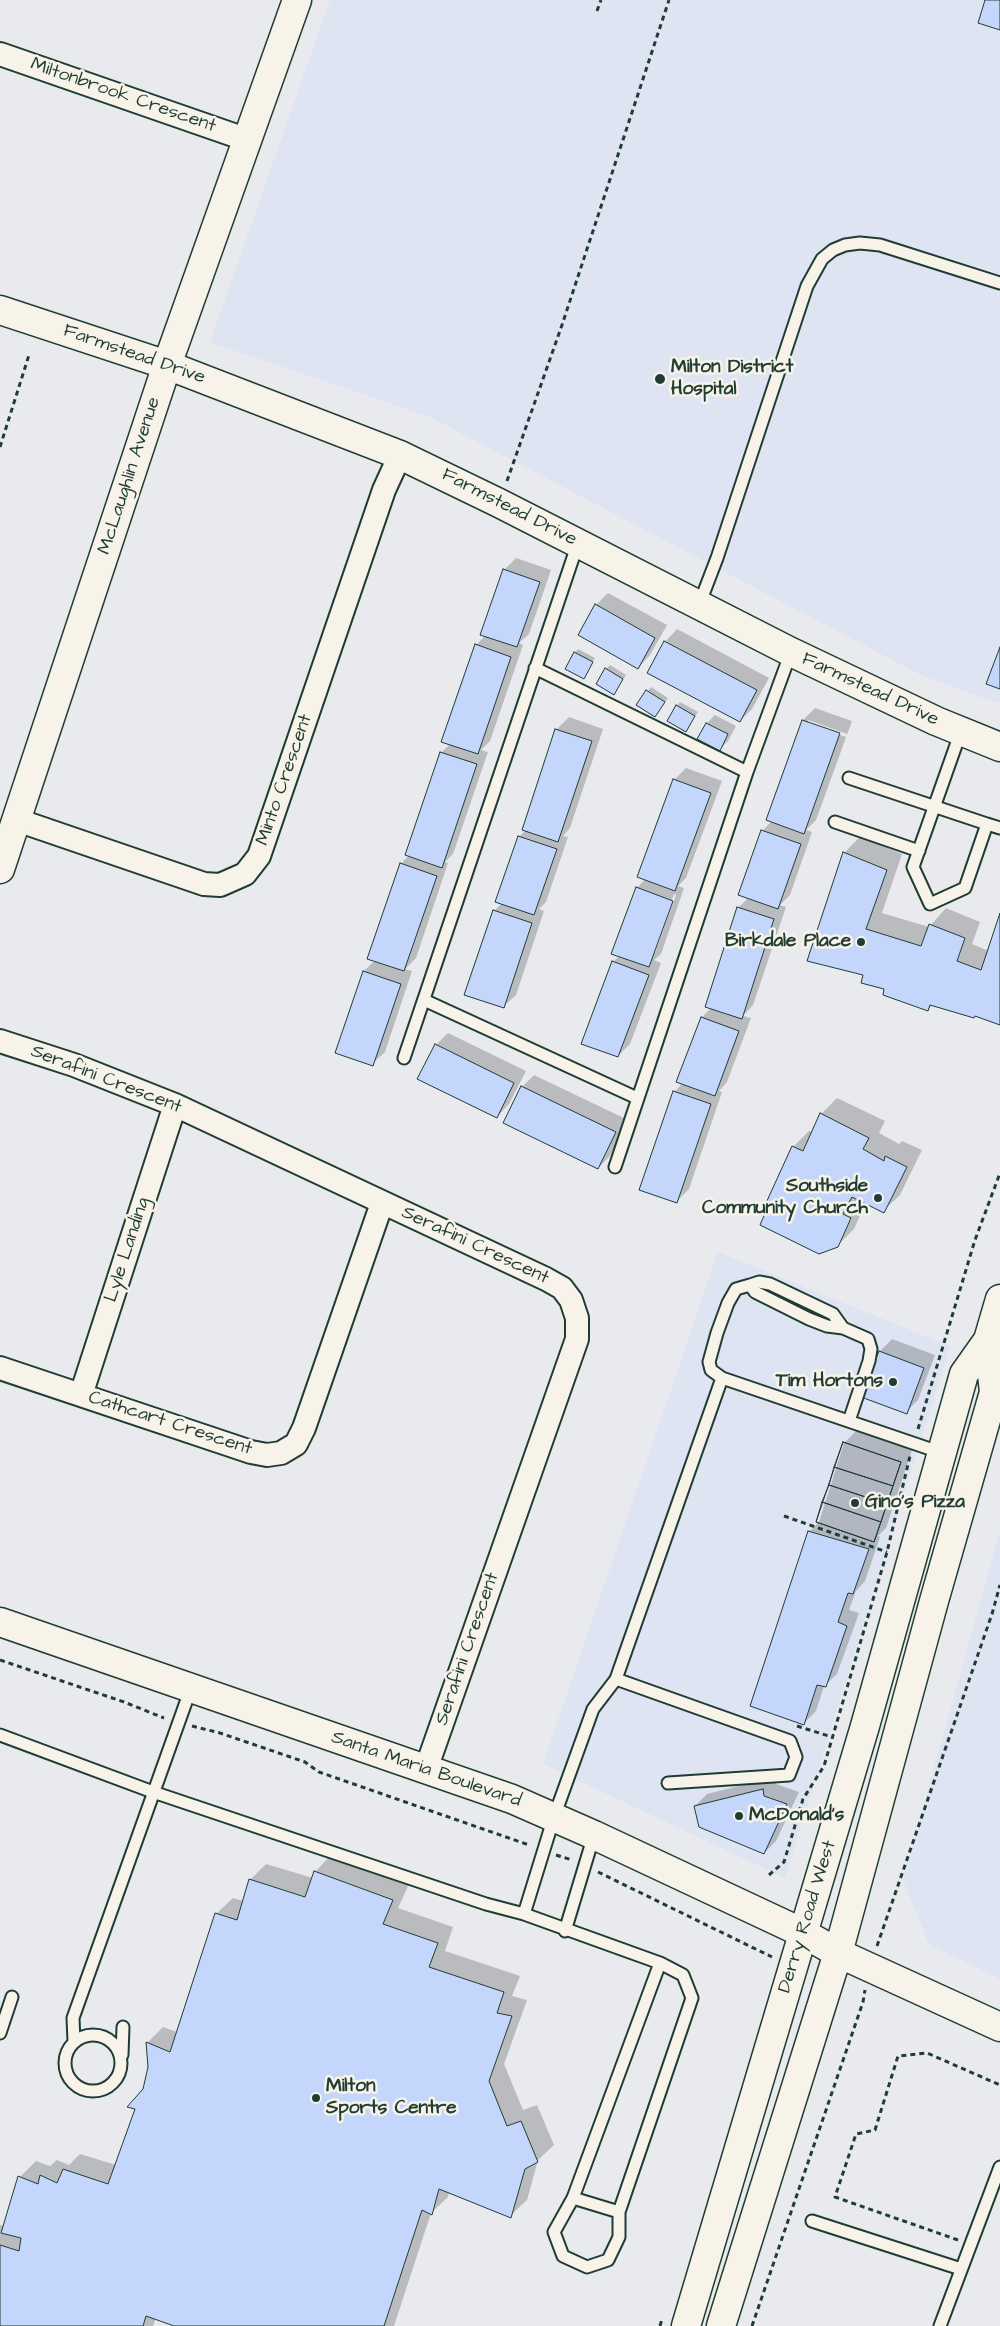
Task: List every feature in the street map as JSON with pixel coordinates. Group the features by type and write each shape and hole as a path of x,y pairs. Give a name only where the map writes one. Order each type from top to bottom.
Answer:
{"street":[{"name":"McLaughlin Avenue","path":"0,869 167,365 296,0"},
{"name":"Miltonbrook Crescent","path":"0,54 246,139"},
{"name":"Farmstead Drive","path":"0,310 167,365 400,455 499,503 791,652 961,731 1000,746"},
{"name":"Minto Crescent","path":"17,820 204,884 220,885 245,874 259,856 384,490 400,455"},
{"name":"Serafini Crescent","path":"0,1041 74,1065 175,1106 562,1288 571,1300 577,1318 578,1339 426,1769"},
{"name":"Lyle Landing","path":"81,1395 175,1106"},
{"name":"Cathcart Crescent","path":"0,1368 251,1452 267,1456 281,1453 296,1444 304,1428 382,1203"},
{"name":"Derry Road West","path":"686,2326 865,1726 964,1374 988,1340 1000,1299"},
{"name":"Derry Road West","path":"721,2326 838,1953 934,1601 994,1392 988,1340"},
{"name":"Santa Maria Boulevard","path":"0,1622 512,1799 594,1835 803,1933 838,1953 1000,2027"}],"lane":[{"path":"699,605 720,549 807,286 822,259 832,250 845,245 868,243 1000,283"},
{"path":"404,1058 578,543"},
{"path":"614,1167 747,772 791,652"},
{"path":"535,668 747,772"},
{"path":"961,731 914,867 930,904 965,888 987,824"},
{"path":"849,778 1000,828"},
{"path":"835,822 919,851"},
{"path":"424,1000 637,1098"},
{"path":"849,1421 871,1349 868,1340 843,1328 827,1326 809,1319 755,1292 750,1285 736,1289 728,1303 717,1333 709,1362 711,1370 722,1378 913,1443 942,1452"},
{"path":"524,1914 554,1817 593,1709 616,1679 722,1378"},
{"path":"616,1679 790,1741 796,1757 789,1775 668,1783"},
{"path":"74,2042 73,2018 190,1688"},
{"path":"0,1735 153,1792 486,1904 524,1914 660,1963 683,1975 690,1988 692,1998 619,2212 619,2237 608,2260 587,2267 563,2256 554,2232 573,2198 660,1963"},
{"path":"565,1930 594,1835"},
{"path":"0,2033 12,1997"},
{"path":"122,2061 115,2044 100,2035 82,2037 74,2042 65,2059 65,2069 68,2078 83,2090 102,2090 111,2085 121,2070 122,2061 123,2027"},
{"path":"940,2326 1000,2167"},
{"path":"573,2198 619,2212"},
{"path":"812,2221 961,2268"}],"path":[{"path":"597,11 600,0"},
{"path":"499,503 562,325 669,0"},
{"path":"0,447 29,355"},
{"path":"769,1875 784,1862 803,1799 824,1766 886,1552 913,1443 975,1240 1000,1172"},
{"path":"784,1516 886,1552"},
{"path":"971,2245 835,2197 856,2134 875,2130 898,2056 927,2053 1000,2085"}],"shaded area":[{"name":"Milton District Hospital","path":"330,0 1000,0 1000,704 921,675 430,417 210,342"},
{"path":"718,1252 950,1346 785,1878 543,1764"},
{"path":"1000,1531 1000,1979 929,1944 903,1880"}],"building":[{"path":"985,0 1000,0 1000,30 978,23"},
{"path":"503,569 540,582 517,647 480,635"},
{"path":"595,604 655,638 638,669 578,635"},
{"path":"664,641 757,690 740,722 647,673"},
{"path":"475,644 511,657 478,754 441,742"},
{"path":"1000,647 1000,689 986,684"},
{"path":"574,652 593,662 584,679 565,669"},
{"path":"605,668 623,679 614,695 596,684"},
{"path":"646,690 665,702 655,717 636,705"},
{"path":"676,705 695,716 686,732 667,721"},
{"path":"802,720 840,733 804,834 766,820"},
{"path":"706,723 728,734 720,751 697,739"},
{"path":"555,729 592,741 558,842 522,830"},
{"path":"440,752 477,764 442,868 405,855"},
{"path":"673,779 711,793 675,891 637,877"},
{"path":"761,830 801,844 778,909 738,895"},
{"path":"518,836 557,849 534,915 495,902"},
{"name":"Birkdale Place","path":"843,852 887,870 866,929 921,946 929,924 965,938 957,961 981,970 1000,913 1000,1025 975,1016 974,1018 930,1005 928,1011 883,995 884,989 861,983 863,975 807,961"},
{"path":"400,863 437,876 404,971 367,959"},
{"path":"636,887 673,901 649,967 611,954"},
{"path":"737,907 774,919 742,1019 705,1007"},
{"path":"493,910 532,923 504,1008 464,995"},
{"path":"612,961 649,975 618,1057 581,1044"},
{"path":"363,971 401,984 373,1066 335,1053"},
{"path":"701,1017 739,1031 715,1096 676,1082"},
{"path":"435,1044 514,1083 497,1118 417,1079"},
{"path":"521,1086 616,1132 598,1169 503,1123"},
{"path":"673,1091 711,1104 677,1203 639,1190"},
{"path":"820,1113 869,1138 863,1149 884,1161 885,1156 907,1167 884,1213 852,1197 843,1214 851,1218 838,1247 819,1254 760,1225 769,1204 766,1203 792,1146 803,1151"},
{"name":"Tim Hortons","path":"879,1351 924,1368 907,1414 861,1397"},
{"path":"843,1442 901,1462 874,1542 816,1522"},
{"path":"843,1442 901,1462 893,1486 834,1467"},
{"path":"834,1467 893,1486 887,1504 829,1485"},
{"name":"Gino's Pizza","path":"829,1485 887,1504 881,1522 822,1502"},
{"path":"822,1502 881,1522 874,1542 816,1522"},
{"path":"808,1531 869,1549 853,1594 848,1593 838,1622 847,1626 826,1687 817,1685 804,1725 750,1706"},
{"name":"McDonald's","path":"763,1789 764,1796 787,1804 764,1854 699,1827 694,1806"},
{"name":"Milton Sports Centre","path":"314,1871 393,1900 383,1924 438,1943 429,1967 504,1992 497,2013 512,2016 489,2081 507,2126 521,2121 538,2162 525,2169 511,2218 439,2189 432,2215 422,2210 384,2326 174,2326 146,2316 143,2326 0,2326 0,2245 19,2251 21,2238 1,2233 18,2176 38,2184 40,2175 57,2183 63,2169 108,2184 135,2109 127,2107 143,2089 148,2067 146,2042 170,2052 215,1913 237,1920 249,1879 305,1897"}],"place":[{"name":"Milton District Hospital","path":"660,379"},
{"name":"Birkdale Place","path":"861,942"},
{"name":"Southside Community Church","path":"878,1198"},
{"name":"Tim Hortons","path":"893,1382"},
{"name":"Gino's Pizza","path":"855,1503"},
{"name":"McDonald's","path":"739,1816"},
{"name":"Milton Sports Centre","path":"316,2098"}]}
